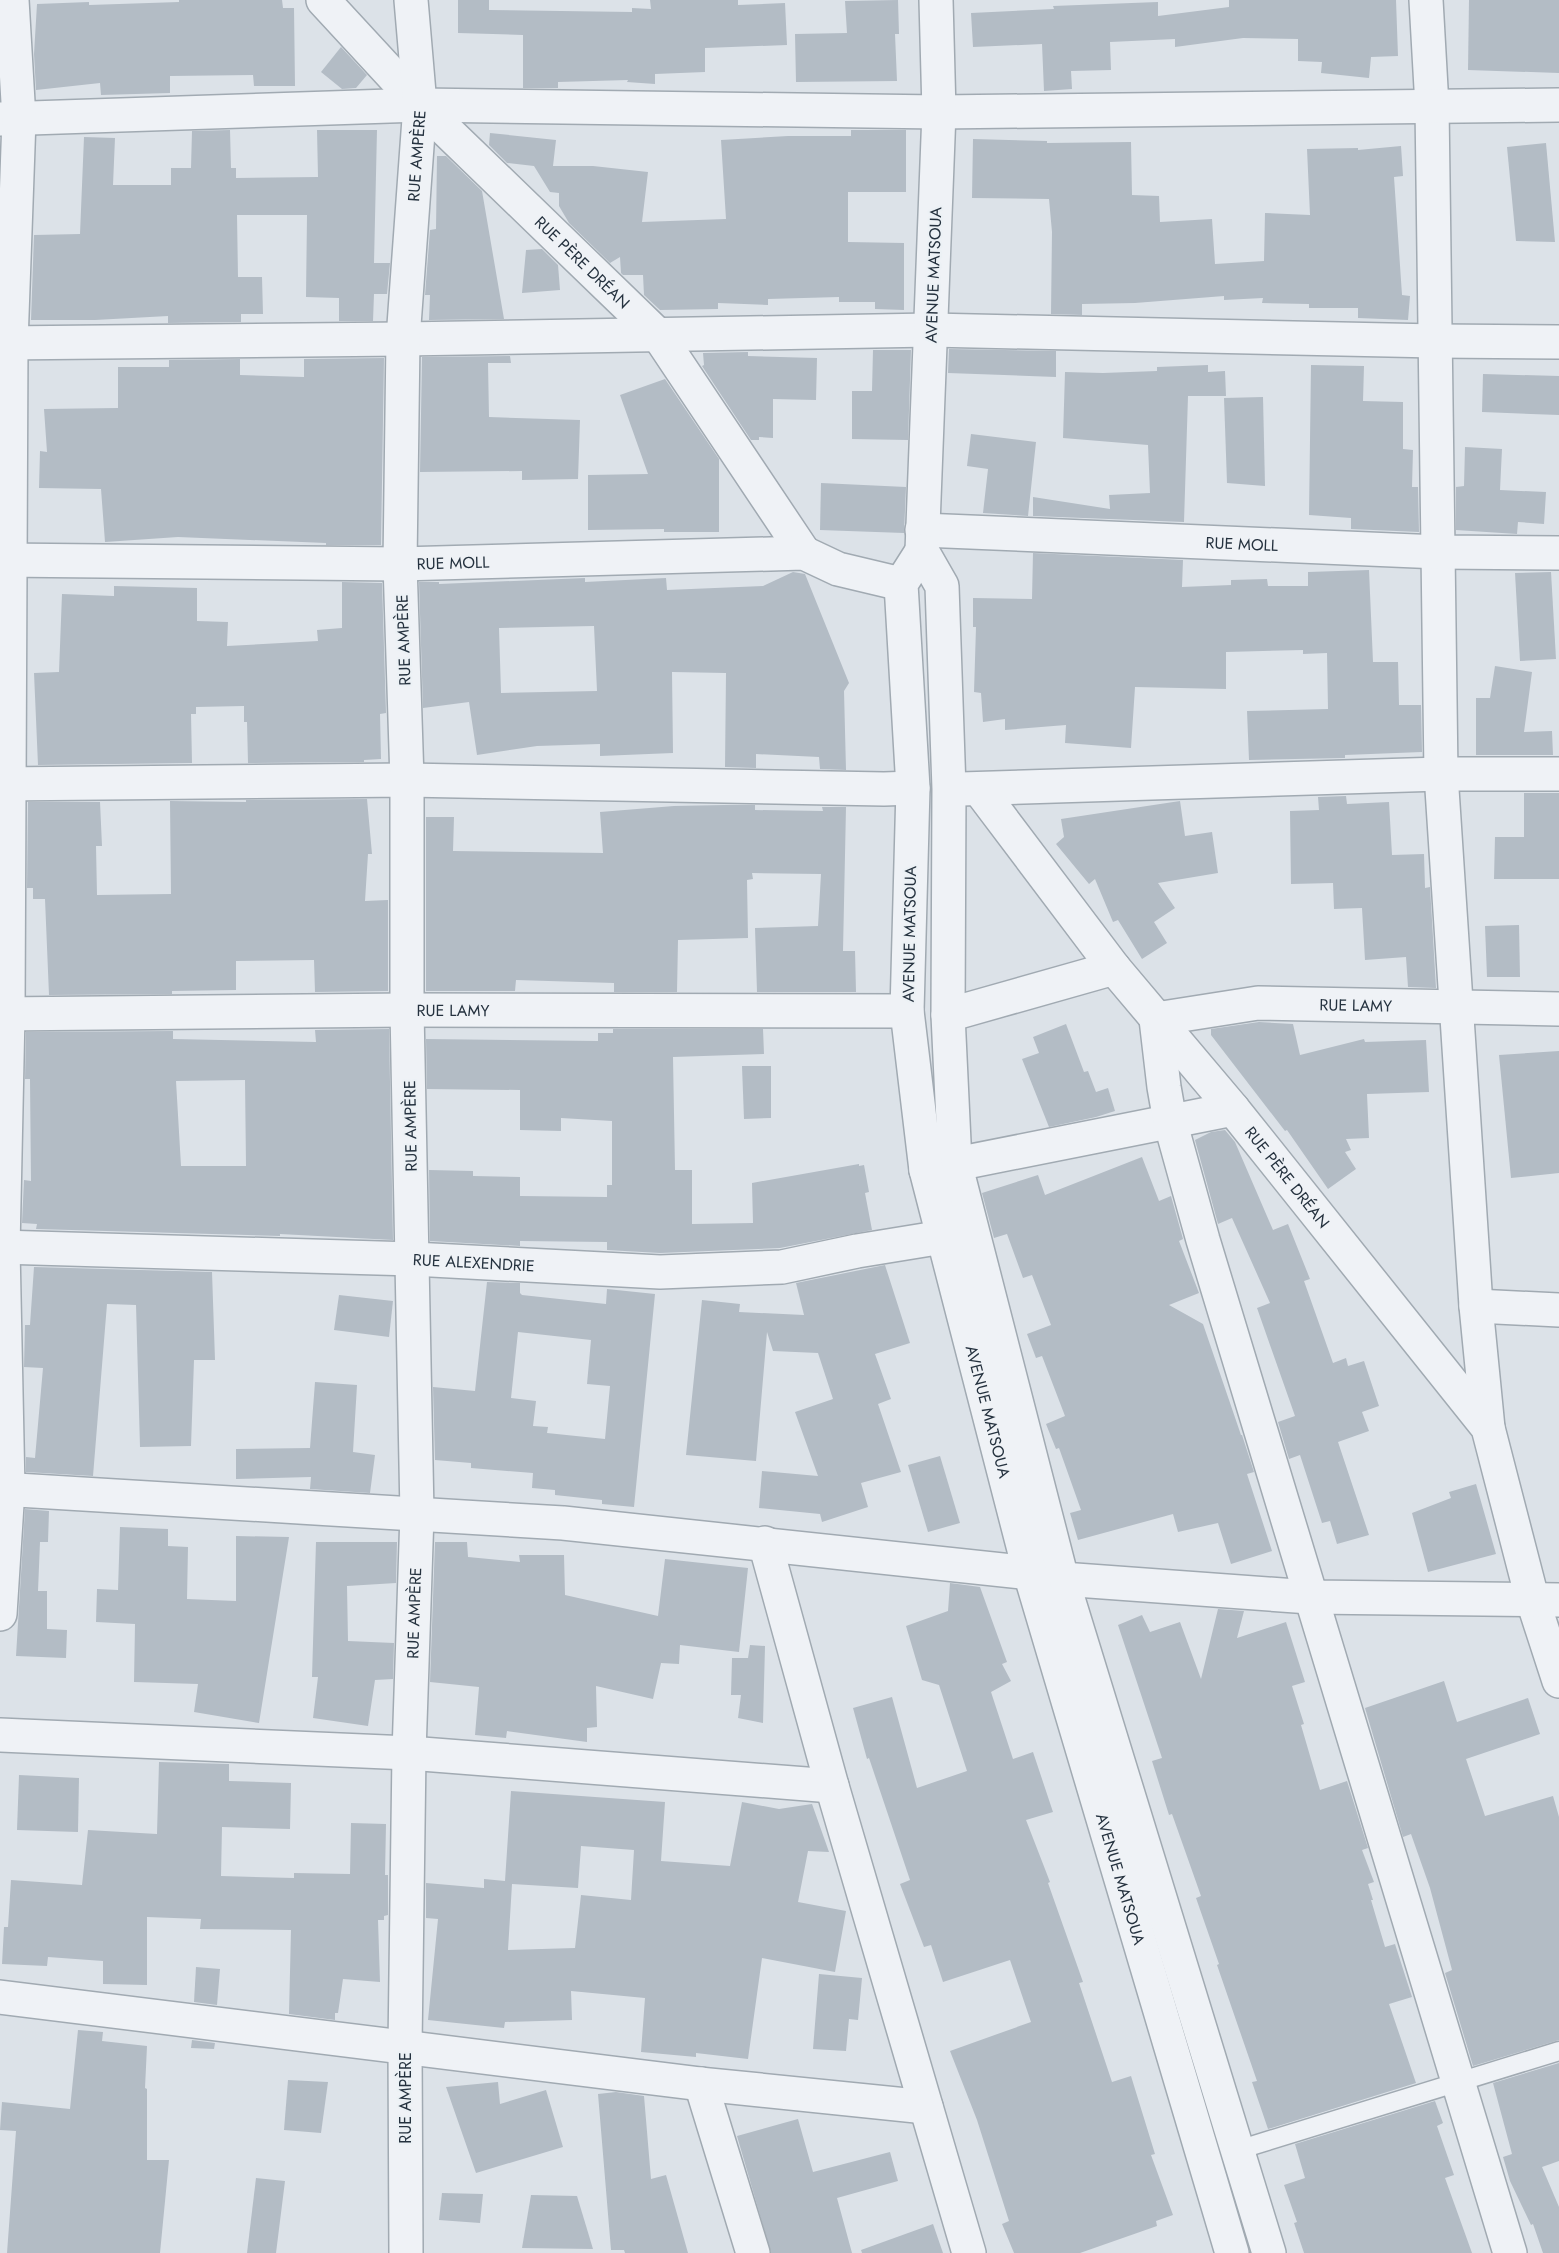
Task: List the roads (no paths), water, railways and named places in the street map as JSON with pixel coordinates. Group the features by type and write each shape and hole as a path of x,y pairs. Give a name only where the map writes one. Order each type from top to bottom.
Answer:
{"street":[{"path":"0,1614 4,1489 2,1247 6,343 12,0"},
{"name":"RUE PÈRE DRÉAN","path":"323,0 420,105 659,336 804,554"},
{"name":"RUE AMPÈRE","path":"406,2253 405,2047 409,1753 417,1514 407,1010 407,780 400,564 403,339 420,105 411,0"},
{"name":"AVENUE MATSOUA","path":"936,0 939,112 922,541 901,584 913,788 907,1011 941,1167 1062,1579 1269,2253"},
{"path":"1426,0 1432,106 1441,774 1476,1306 1488,1428"},
{"path":"9,118 420,105 939,112 1559,105"},
{"path":"6,343 659,336 931,330 1559,342"},
{"name":"AVENUE MATSOUA","path":"922,541 942,586 964,789 948,1015 941,1167 944,1237 1030,1573 1198,2146 1232,2253"},
{"name":"RUE MOLL","path":"922,541 1559,553"},
{"name":"RUE MOLL","path":"6,560 400,564 804,554 838,569 901,584"},
{"path":"964,789 1441,774 1559,774"},
{"path":"4,784 407,780 913,788"},
{"name":"RUE PÈRE DRÉAN","path":"964,789 1156,1020 1233,1108 1488,1428 1546,1599 1559,1681"},
{"path":"948,1015 1114,968"},
{"name":"RUE LAMY","path":"1156,1020 1258,1003 1559,1009"},
{"name":"RUE LAMY","path":"4,1014 407,1010 907,1011"},
{"path":"1156,1020 1170,1121 1203,1240 1510,2253"},
{"path":"941,1167 1233,1108"},
{"name":"RUE ALEXENDRIE","path":"2,1247 413,1259 672,1272 782,1267 857,1251 944,1237"},
{"path":"1476,1306 1559,1310"},
{"path":"4,1489 563,1522 1030,1573 1062,1579 1310,1597 1546,1599"},
{"path":"765,1543 832,1786 969,2253"},
{"path":"0,1735 409,1753 832,1786"},
{"path":"0,1997 701,2084 926,2107"},
{"path":"701,2084 753,2253"}],"lane":[{"path":"1239,2150 1559,2051"}]}
